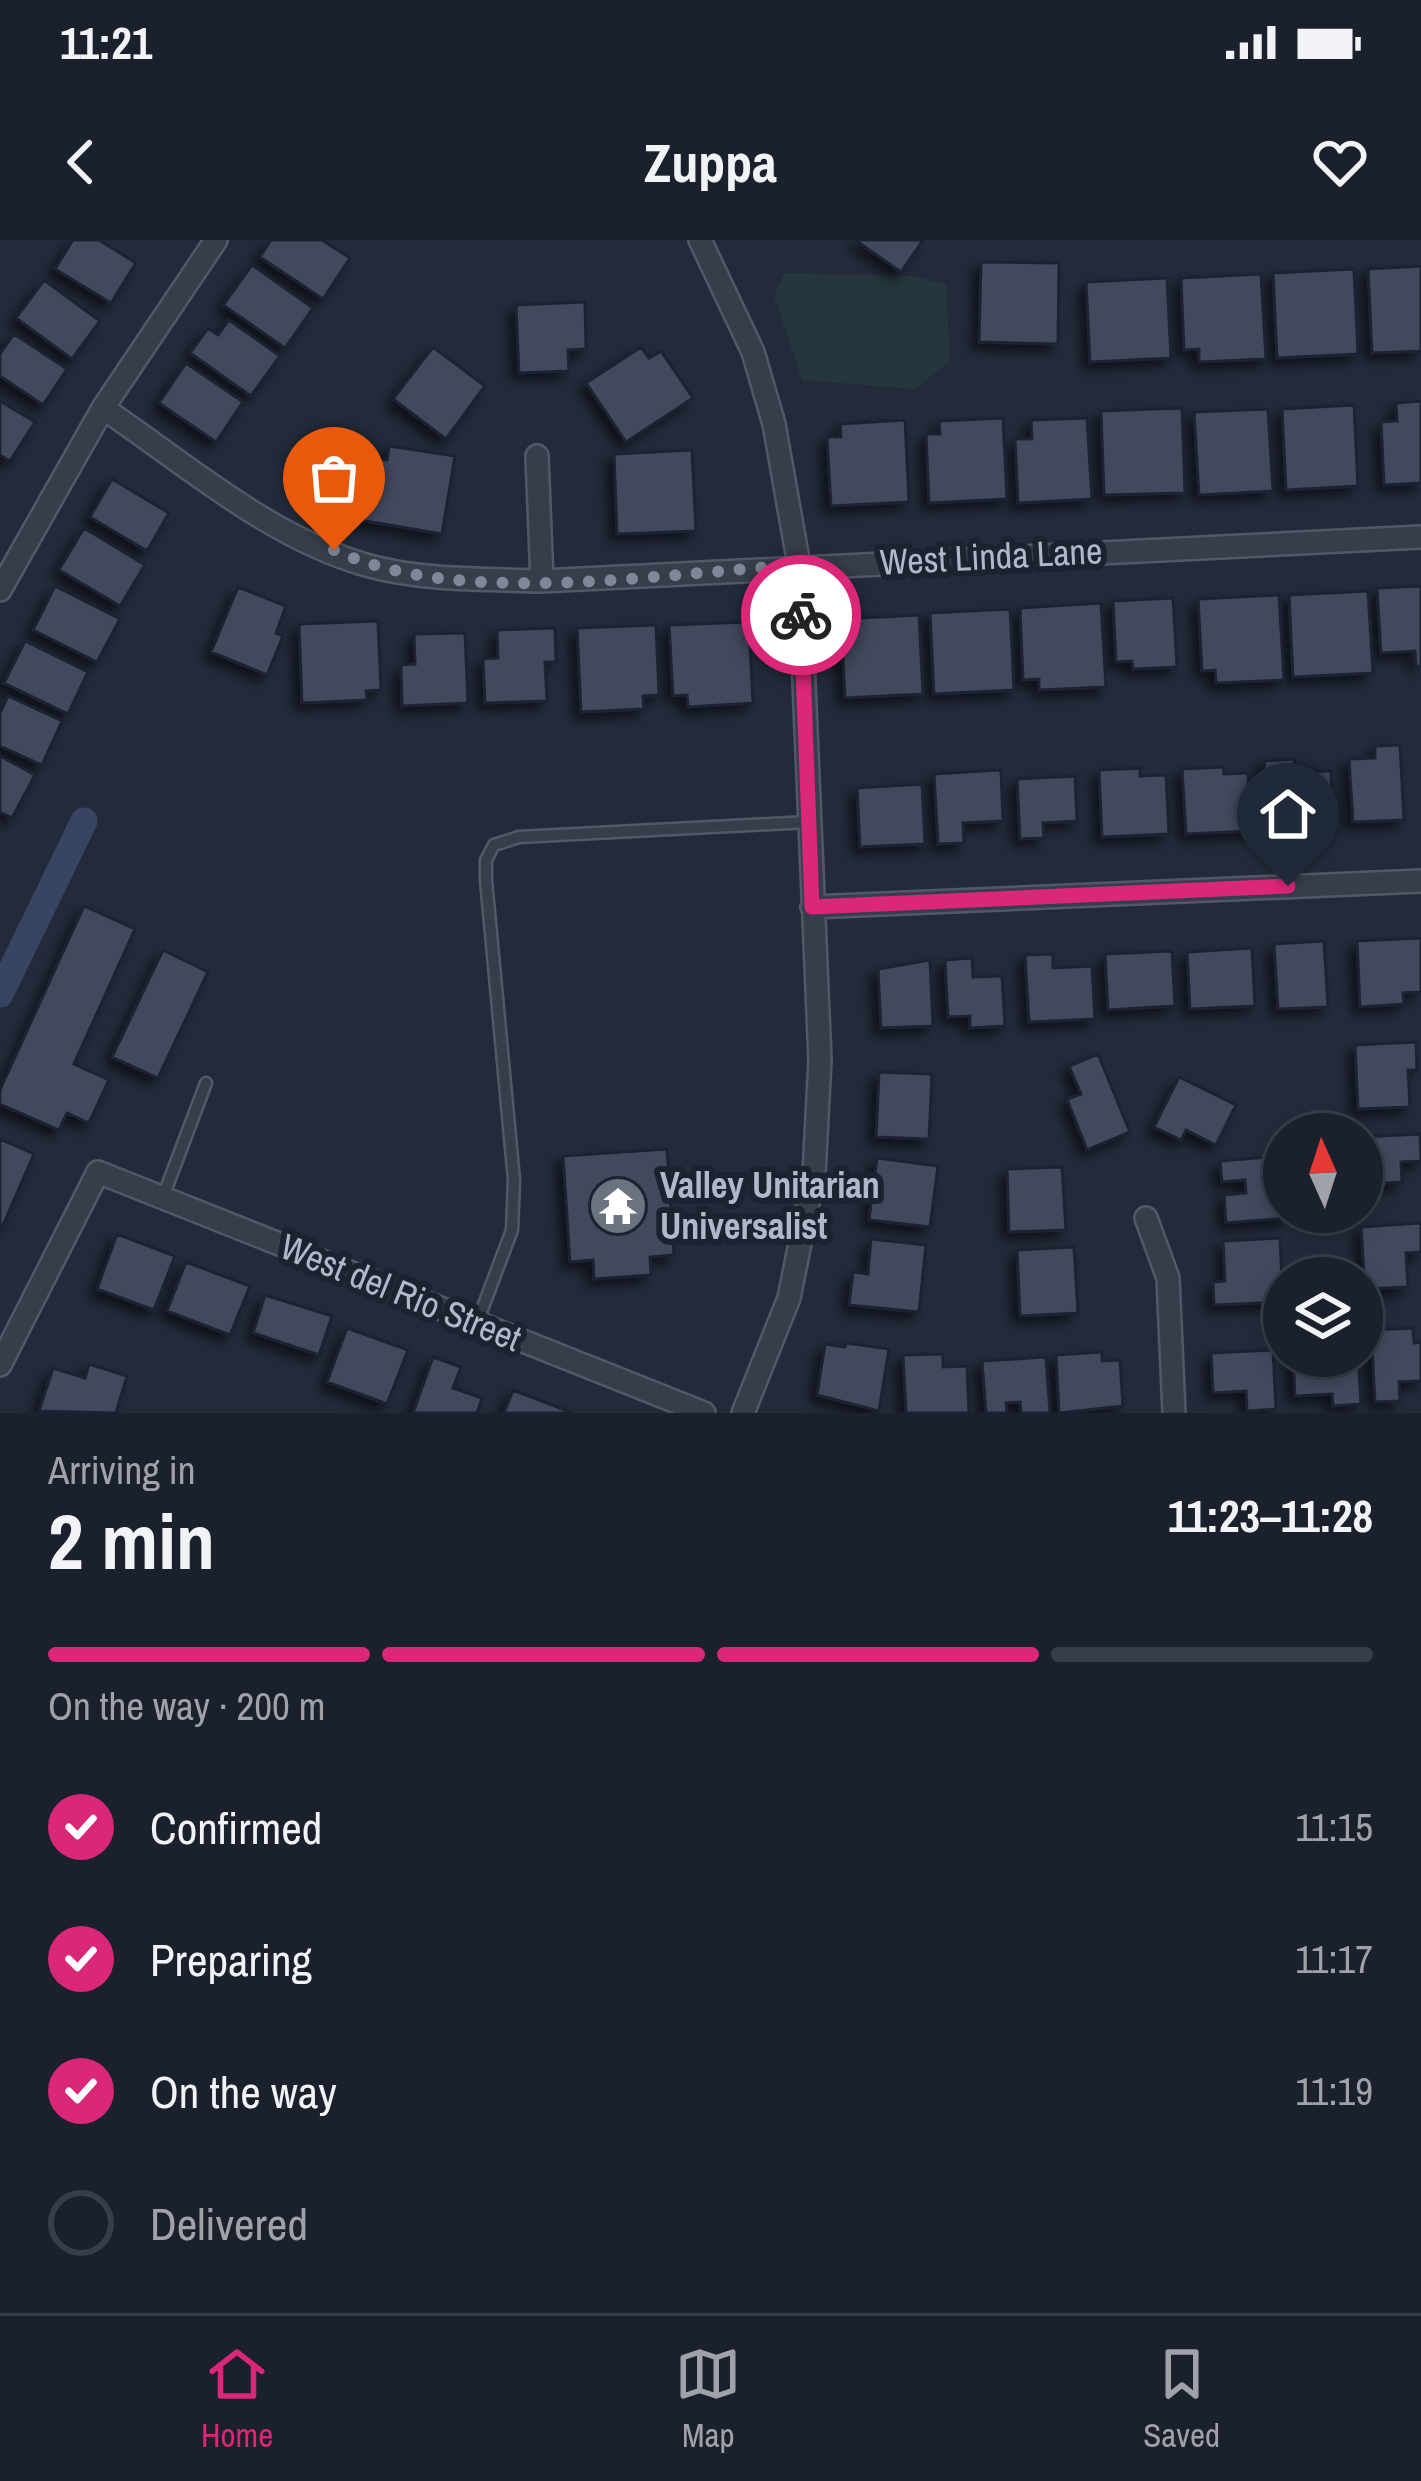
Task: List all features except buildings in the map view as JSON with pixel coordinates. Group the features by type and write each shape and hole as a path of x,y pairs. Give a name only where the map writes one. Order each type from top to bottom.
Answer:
{"street":[{"path":"2,581 103,409 216,240"},
{"path":"700,240 753,352 774,424 799,565 820,1060 814,1174 789,1298 743,1413"},
{"name":"West Linda Lane","path":"103,409 270,521 365,565 462,578 542,580 1421,537"},
{"path":"537,456 542,580"},
{"path":"812,907 1421,881"},
{"name":"West del Rio Street","path":"0,1365 98,1172 704,1413"},
{"path":"1146,1218 1168,1278 1174,1413"}],"lane":[{"path":"477,1323 512,1230 514,1180 486,880 486,860 494,845 519,837 808,822"},
{"path":"163,1197 206,1083"}],"shaded area":[{"path":"785,273 911,276 946,284 950,362 914,389 802,380 774,296"}],"waterway":[{"path":"0,994 84,821"}],"way so far":[{"path":"334,550 365,565 462,578 542,580 799,565 801,615"}],"place":[{"name":"Valley Unitarian Universalist","path":"618,1206"}],"route":[{"path":"801,615 812,907 1288,886"}]}
